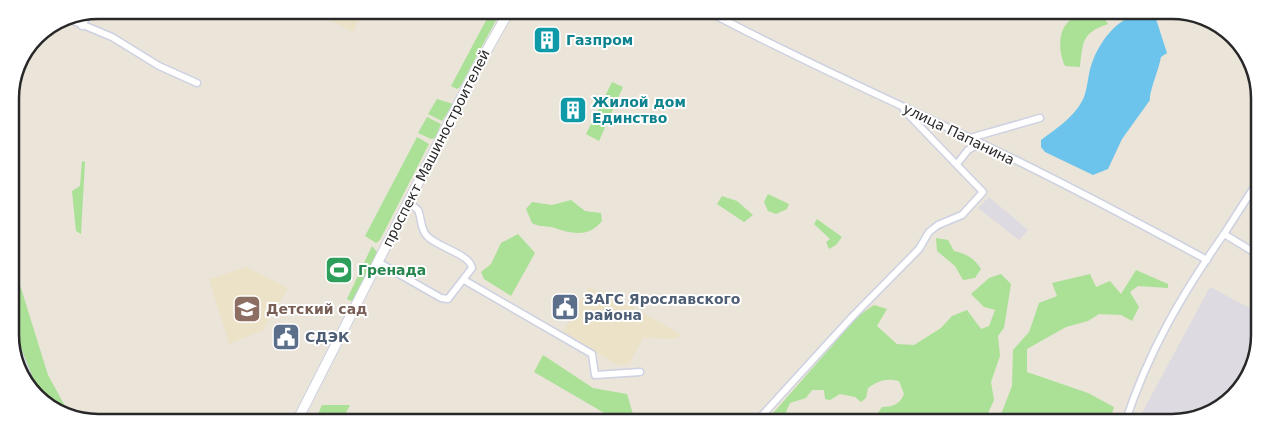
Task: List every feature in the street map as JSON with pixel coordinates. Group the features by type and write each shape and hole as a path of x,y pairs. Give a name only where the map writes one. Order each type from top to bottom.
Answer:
{"street":[{"name":"проспект Машиностроителей","path":"300,414 489,44 504,19"},
{"name":"улица Папанина","path":"722,19 766,42 970,138 1207,260"},
{"path":"82,26 85,20"},
{"path":"75,22 112,37 159,66 197,83"},
{"path":"763,414 851,318 919,249 929,232 938,225 962,215 983,192 900,105"},
{"path":"970,138 1040,118"},
{"path":"957,164 968,150 980,143"},
{"path":"1128,414 1151,353 1177,307 1251,192"},
{"path":"378,262 440,298 448,299 472,268 470,262 427,236 422,228 418,210 408,202"},
{"path":"1224,234 1251,250"},
{"path":"464,280 592,354 595,375 640,372"}],"shaded area":[{"path":"328,19 359,19 353,32"},
{"path":"989,197 1028,230 1019,240 978,208"},
{"name":"Детский сад","path":"247,267 288,288 263,330 229,344 209,279"},
{"path":"589,287 599,292 605,291 680,334 677,339 643,338 629,364 617,365 563,332"},
{"path":"1210,287 1251,309 1251,345 1249,356 1241,375 1224,395 1212,404 1188,413 1142,413"}],"green space":[{"path":"487,19 497,19 460,87 457,89 451,86"},
{"path":"1072,19 1105,19 1108,24 1099,27 1085,39 1080,67 1065,66 1061,55 1062,31"},
{"path":"612,82 623,87 599,141 586,134"},
{"path":"437,99 453,104 442,121 428,114"},
{"path":"427,117 441,124 435,138 431,139 418,133"},
{"path":"417,137 429,144 380,240 376,243 365,236"},
{"path":"82,161 85,162 81,234 76,231 72,191 80,186"},
{"path":"768,194 789,204 787,209 776,214 768,211 764,202"},
{"path":"722,196 737,201 753,215 744,222 717,204"},
{"path":"571,200 585,211 601,213 602,221 591,230 578,233 532,223 526,209 532,202 552,205"},
{"path":"817,219 842,237 836,245 829,249 826,242 830,239 814,224"},
{"path":"518,234 535,253 511,296 484,279 481,272 491,264 501,243"},
{"path":"936,238 948,240 954,251 966,255 976,262 981,269 975,278 963,280 955,266 937,251"},
{"path":"372,246 377,252 354,300 351,301 347,299"},
{"path":"1136,270 1168,284 1168,288 1138,286 1130,292 1139,307 1132,321 1121,315 1099,314 1088,321 1066,327 1027,349 1027,372 1088,393 1114,407 1112,414 1001,414 1012,386 1013,350 1029,332 1039,303 1057,296 1052,283 1090,274 1096,287 1110,281 1121,294"},
{"path":"1001,274 1011,284 1004,328 998,336 1000,356 991,382 994,400 988,414 877,414 882,407 896,404 904,394 899,381 886,380 879,381 868,388 866,398 861,402 855,397 840,394 830,400 825,399 824,390 812,390 806,398 790,403 786,412 787,414 771,414 858,316 874,305 887,309 877,326 897,344 914,345 941,328 952,316 967,310 981,329 989,326 995,310 984,307 971,294 989,278"},
{"path":"19,282 48,375 66,407 58,404 42,391 31,374 20,347"},
{"path":"543,355 593,388 627,394 633,414 606,414 534,372"},
{"path":"322,405 350,405 346,414 318,414"}],"water":[{"path":"1126,19 1156,19 1167,53 1161,57 1150,100 1122,139 1108,169 1093,175 1045,152 1041,147 1041,140 1066,121 1081,104 1096,54 1106,37"}],"place":[{"name":"Газпром","path":"547,40"},
{"name":"Жилой дом Единство","path":"573,110"},
{"name":"Гренада","path":"339,270"},
{"name":"ЗАГС Ярославского района","path":"565,307"},
{"name":"Детский сад","path":"247,309"},
{"name":"СДЭК","path":"286,337"}]}
